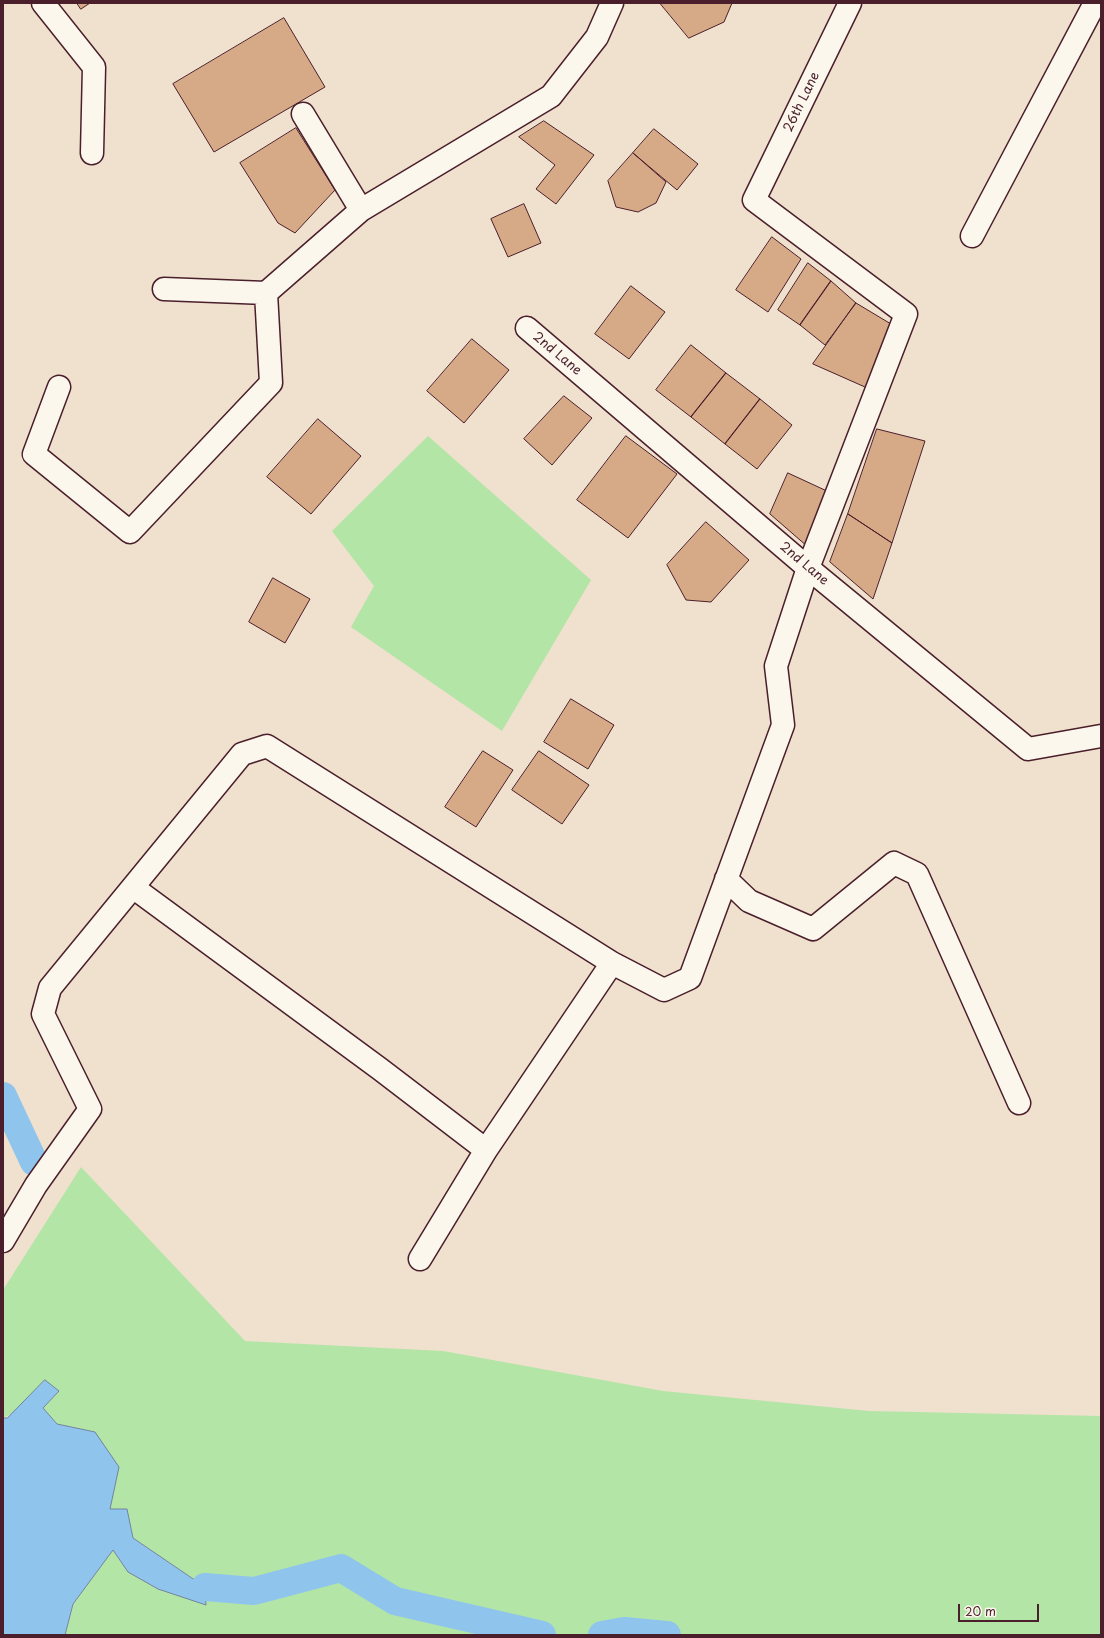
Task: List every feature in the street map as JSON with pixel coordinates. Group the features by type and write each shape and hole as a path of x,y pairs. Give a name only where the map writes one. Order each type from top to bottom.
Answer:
{"street":[{"path":"43,3 94,68 92,153"},
{"path":"164,289 266,293 361,210 551,96 597,37 612,3"},
{"name":"26th Lane","path":"808,568 906,314 754,200 850,3"},
{"path":"972,236 1095,3"},
{"path":"303,114 361,210"},
{"path":"59,387 34,454 130,532 271,383 266,293"},
{"name":"2nd Lane","path":"527,328 808,568 1028,749 1101,736"},
{"path":"3,1241 36,1185 90,1109 43,1014 50,988 134,888 242,754 267,746 612,963 664,990 690,978 783,724 776,666 808,568"},
{"path":"726,879 749,901 813,929 894,863 917,874 1019,1103"},
{"path":"134,888 380,1068 486,1150"},
{"path":"420,1259 486,1150 612,963"}],"green space":[{"path":"428,436 591,580 502,731 351,627 374,586 332,531"},
{"path":"81,1167 245,1341 443,1351 663,1391 869,1411 1101,1416 1101,1635 65,1635 73,1604 113,1549 128,1572 205,1587 133,1538 126,1509 110,1509 95,1432 57,1424 43,1408 59,1391 3,1418 3,1290"}],"water":[{"path":"45,1380 59,1391 43,1408 57,1424 95,1432 119,1467 110,1509 127,1509 133,1538 205,1587 206,1605 158,1589 128,1572 113,1550 73,1604 65,1635 3,1635 3,1418 7,1418"}],"building":[{"path":"77,3 90,3 81,9"},
{"path":"660,3 732,3 724,22 689,38"},
{"path":"284,18 325,87 214,152 173,84"},
{"path":"544,121 594,155 556,204 536,189 555,165 519,137"},
{"path":"296,128 335,190 295,233 278,223 240,163"},
{"path":"654,129 698,164 677,190 633,153"},
{"path":"633,153 666,182 656,203 638,212 616,207 608,181"},
{"path":"524,204 541,243 508,257 491,219"},
{"path":"772,237 801,259 768,312 736,290"},
{"path":"808,263 831,281 800,325 778,310"},
{"path":"831,281 856,303 825,345 800,325"},
{"path":"631,286 665,312 629,359 595,334"},
{"path":"856,303 896,327 874,391 813,364"},
{"path":"472,339 509,370 464,423 427,391"},
{"path":"691,345 726,373 691,417 656,390"},
{"path":"726,373 760,399 725,444 691,417"},
{"path":"564,396 592,418 552,465 524,439"},
{"path":"760,399 792,425 757,469 725,444"},
{"path":"318,419 361,456 311,514 267,477"},
{"path":"877,429 925,441 892,543 848,514"},
{"path":"626,436 677,474 628,538 577,500"},
{"path":"788,473 829,492 808,547 770,514"},
{"path":"848,514 892,543 873,599 830,562"},
{"path":"706,522 749,560 711,602 686,600 667,565"},
{"path":"273,578 310,599 285,643 249,622"},
{"path":"571,699 614,725 588,769 544,742"},
{"path":"483,751 513,770 476,827 445,807"},
{"path":"539,751 589,785 562,824 512,790"}],"waterway":[{"path":"3,1096 34,1162"},
{"path":"205,1587 254,1591 341,1568 395,1601 542,1635"},
{"path":"602,1635 624,1631 667,1635"}]}
